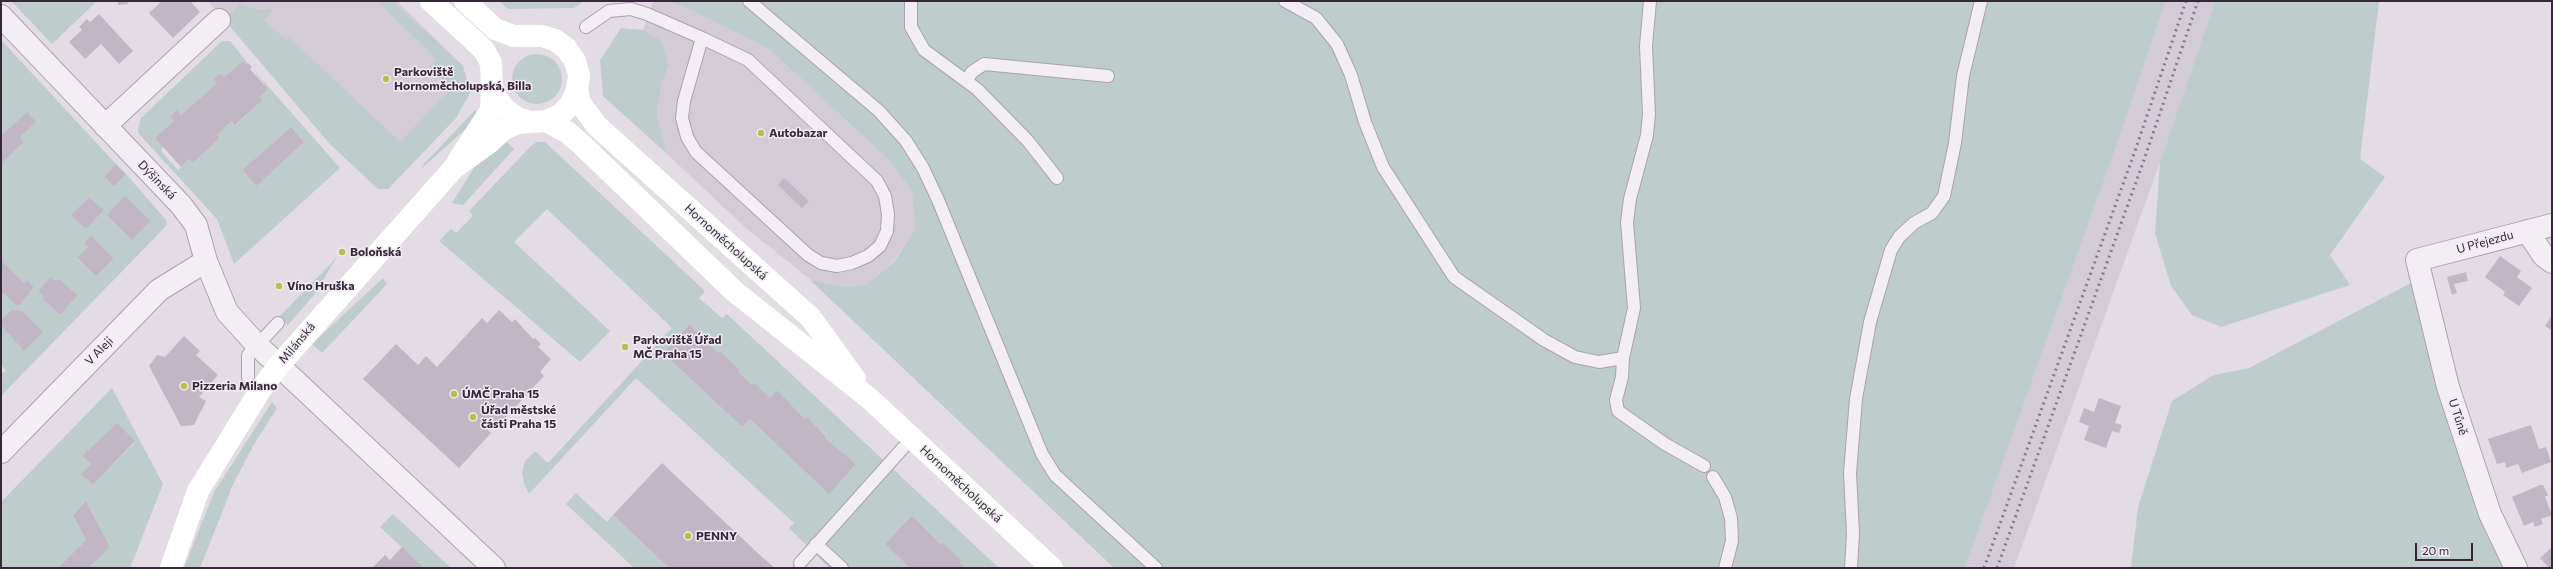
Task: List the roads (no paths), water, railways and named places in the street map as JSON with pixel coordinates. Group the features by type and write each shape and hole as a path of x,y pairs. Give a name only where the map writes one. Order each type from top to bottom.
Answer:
{"street":[{"name":"Hornoměcholupská","path":"431,1 484,50 496,99 506,110 517,118 561,128 580,143 734,291 870,400 1052,568"},
{"name":"Hornoměcholupská","path":"465,1 495,29 514,36 542,36 555,40 566,48 577,68 577,90 580,103 597,126 810,318 870,400"},
{"name":"Dýšinská","path":"1,16 180,205 196,225 206,261 227,312 257,345 279,365"},
{"path":"105,126 219,20"},
{"name":"Hornoměcholupská","path":"492,79 497,59 505,48 516,40 528,36"},
{"name":"Milánská","path":"171,568 198,491 279,365 454,168 476,129 491,110 492,79"},
{"path":"539,122 565,110 577,90"},
{"name":"Milánská","path":"454,168 490,142 504,129 518,123 539,122"},
{"name":"U Přejezdu","path":"2417,260 2552,225"},
{"path":"2527,231 2544,256 2552,262"},
{"name":"U Tůně","path":"2417,260 2448,387 2490,514 2516,568"},
{"name":"V Aleji","path":"1,452 159,290 206,261"},
{"path":"279,365 494,568"}],"lane":[{"path":"749,1 879,111 906,141 923,168 938,200 1046,460 1055,476 1156,568"},
{"path":"911,1 911,27 920,45 938,61 967,80 1028,141 1057,178"},
{"path":"1285,1 1316,18 1337,44 1351,75 1367,128 1383,167 1454,277 1544,340 1575,357 1599,362 1623,358"},
{"path":"1650,1 1646,46 1649,114 1647,135 1630,199 1627,222 1634,308 1623,358 1622,377 1616,400 1618,411 1665,444 1704,466"},
{"path":"1851,568 1853,534 1850,473 1852,443 1856,399 1870,322 1891,250 1899,237 1914,223 1932,213 1944,196 1954,143 1963,76 1980,1"},
{"path":"586,27 609,11 631,10 641,12 702,38 748,60 877,181 885,196 888,214 887,231 880,246 868,256 852,264 837,266 821,264 808,255 696,152 687,137 682,118 684,100 702,38"},
{"path":"967,80 972,72 984,64 1108,76"},
{"path":"248,377 248,355 278,323"},
{"path":"800,563 911,439"},
{"path":"1714,477 1726,497 1731,518 1732,541 1725,568"},
{"path":"816,544 842,568"}],"railway":[{"path":"1984,568 2135,151 2186,1"},
{"path":"1997,568 2145,157 2198,1"}],"place":[{"name":"Parkoviště Hornoměcholupská, Billa","path":"386,79"},
{"name":"Autobazar","path":"761,133"},
{"name":"Boloňská","path":"342,252"},
{"name":"Víno Hruška","path":"279,286"},
{"name":"Parkoviště Úřad MČ Praha 15","path":"625,347"},
{"name":"Pizzeria Milano","path":"184,386"},
{"name":"ÚMČ Praha 15","path":"454,394"},
{"name":"Úřad městské části Praha 15","path":"473,417"},
{"name":"PENNY","path":"688,536"}]}
